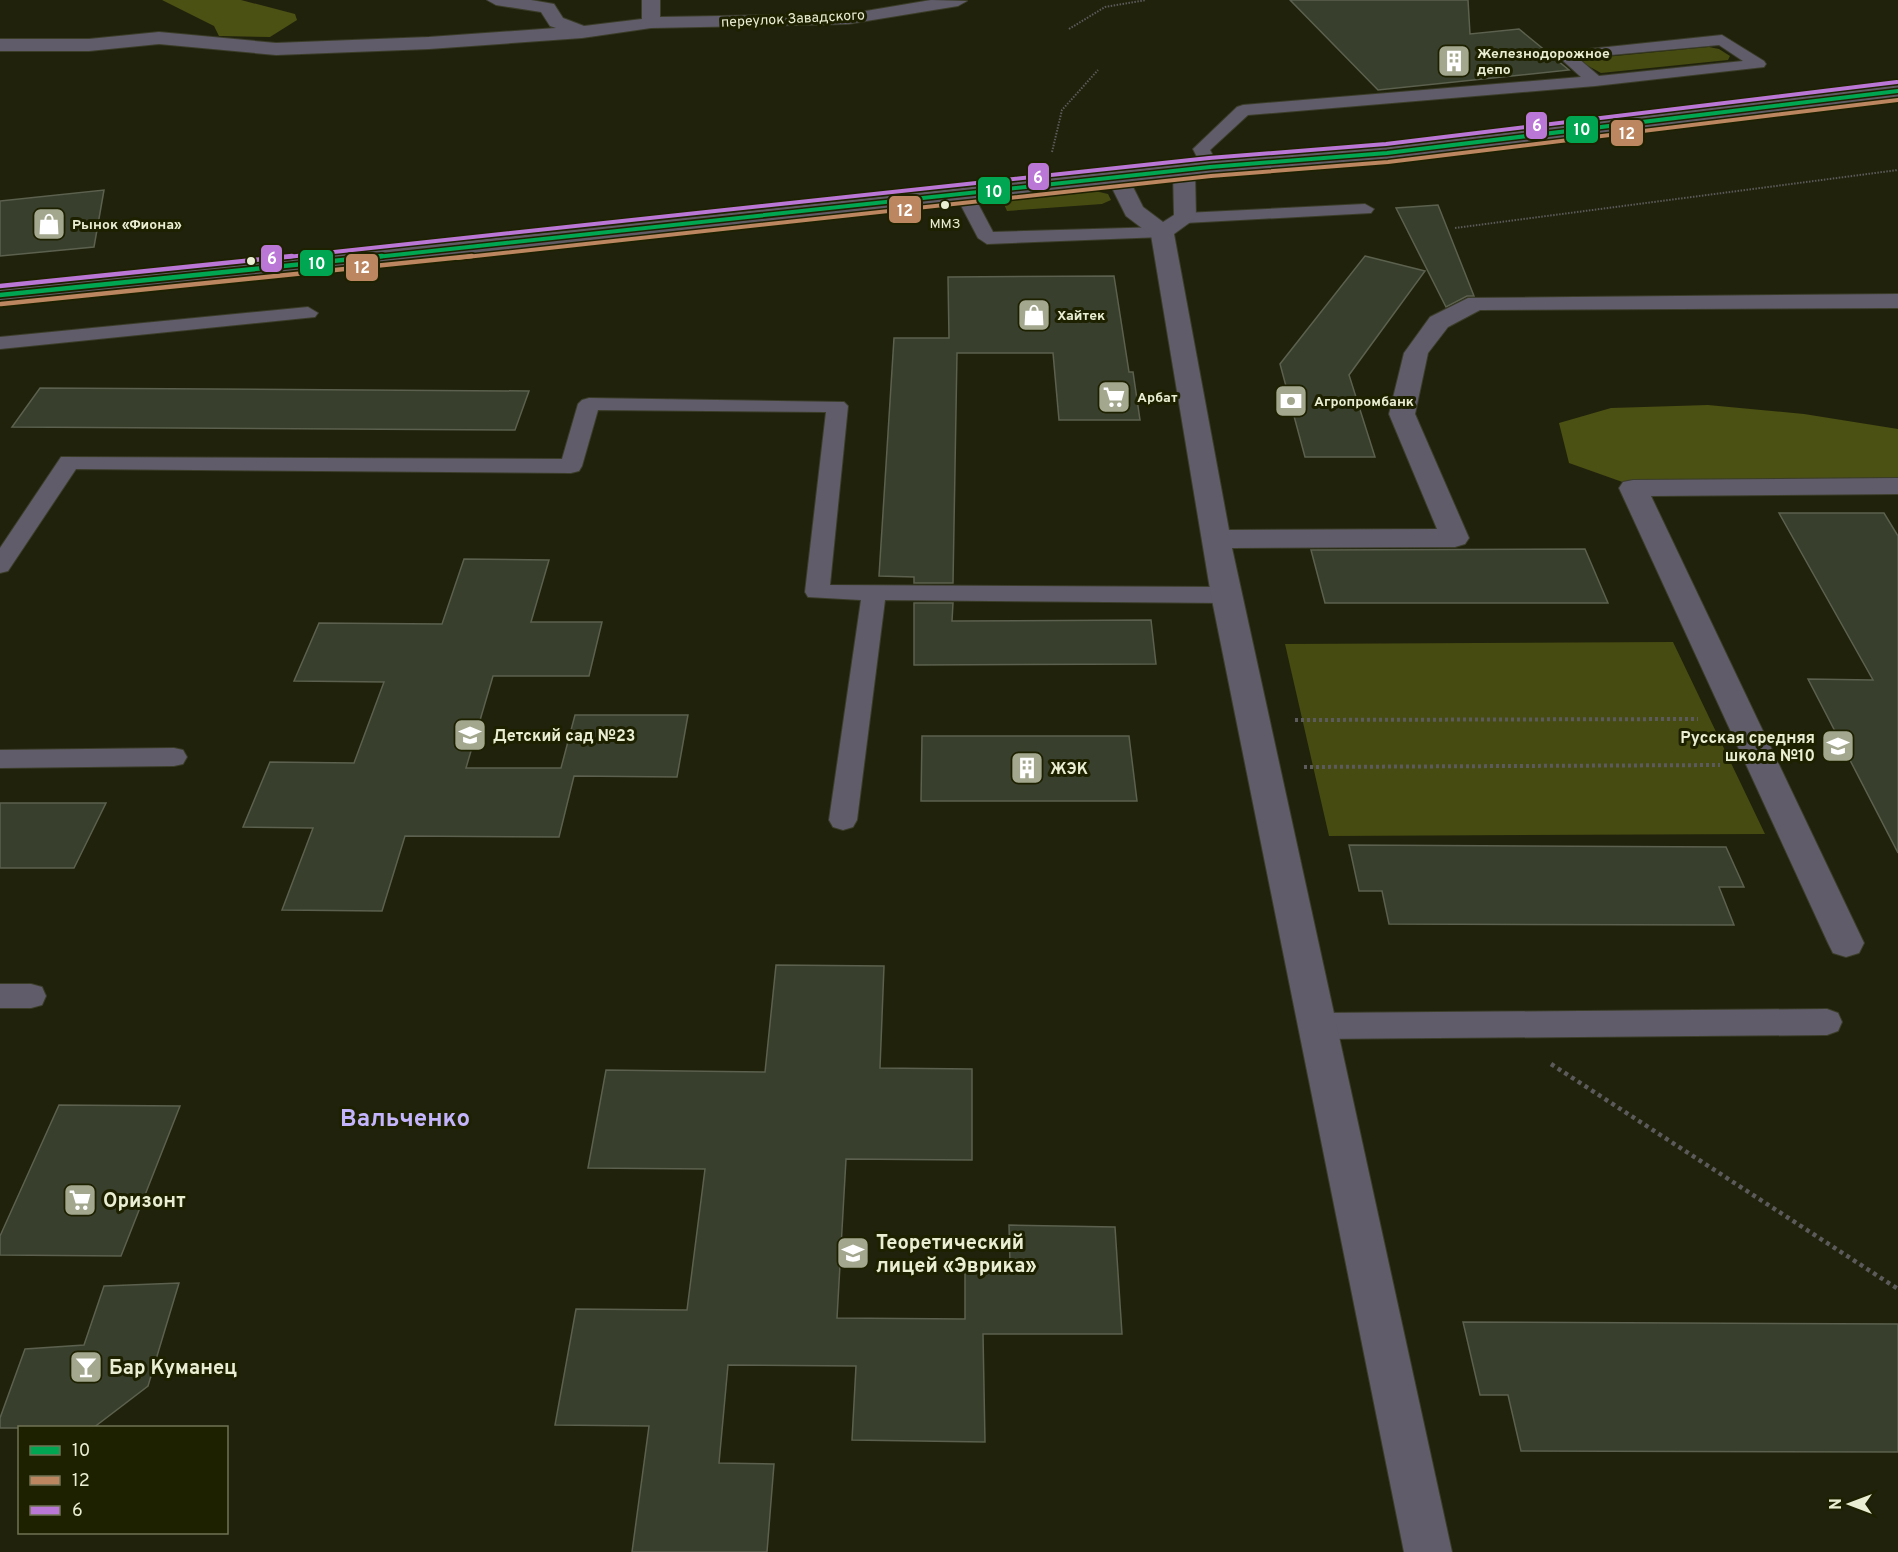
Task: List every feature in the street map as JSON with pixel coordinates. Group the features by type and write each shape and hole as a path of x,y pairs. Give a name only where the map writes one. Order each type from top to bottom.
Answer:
{"main road":[{"path":"0,295 965,196 1184,172 1210,167 1387,153 1898,91"}],"street":[{"path":"496,0 548,8 556,22 582,32"},
{"path":"651,0 651,23"},
{"name":"переулок Завадского","path":"951,0 958,1"},
{"name":"переулок Завадского","path":"0,45 89,45 159,38 276,49 429,43 582,32 651,23 848,19 962,0"},
{"path":"1184,172 1173,225 1226,595 1255,720 1428,1552"},
{"path":"1118,178 1134,211 1173,225"},
{"path":"1218,539 1455,538 1402,414 1416,353 1439,322 1476,303 1898,301"},
{"path":"1846,943 1633,488 1898,486"}],"lane":[{"path":"1210,167 1201,149 1243,110 1595,81 1758,64 1722,40 1565,56 1595,81"},
{"path":"965,196 987,238 1365,209"},
{"path":"0,343 308,313"},
{"path":"0,566 69,462 571,466 589,404 837,406 817,591 1226,595"},
{"path":"843,820 874,592"},
{"path":"0,759 174,757"},
{"path":"0,996 31,996"},
{"path":"1318,1026 1827,1022"}],"path":[{"path":"1069,29 1106,7 1146,0"},
{"path":"1455,228 1898,170"},
{"path":"1255,720 1710,719"},
{"path":"1264,768 1732,765"},
{"path":"1549,1063 1898,1289"}],"green space":[{"path":"162,0 241,0 295,14 297,20 270,37 219,36 214,26"},
{"path":"1709,47 1719,49 1730,56 1728,60 1601,73 1583,63 1584,59"},
{"path":"1095,191 1108,194 1111,200 1102,204 1007,211 1002,200"},
{"path":"1708,405 1804,414 1898,429 1898,484 1628,484 1569,463 1559,423 1611,408"},
{"path":"1673,642 1765,834 1329,836 1285,644"}],"building":[{"path":"1290,0 1468,0 1470,34 1519,29 1569,70 1378,90"},
{"name":"Рынок «Фиона»","path":"104,190 94,247 0,256 0,201"},
{"path":"1438,205 1474,296 1467,296 1446,307 1396,208"},
{"path":"1365,256 1425,271 1349,375 1375,457 1305,457 1280,364"},
{"path":"1114,276 1129,372 1133,372 1140,420 1059,420 1053,353 957,353 953,583 914,583 914,577 879,576 894,338 949,338 948,277"},
{"path":"40,388 529,391 515,430 12,427"},
{"path":"1779,513 1884,513 1898,536 1898,853 1808,679 1873,680"},
{"path":"1585,549 1608,603 1325,603 1311,550"},
{"path":"464,559 549,560 531,622 602,622 589,676 493,676 466,768 561,768 575,715 688,715 677,777 574,776 559,837 405,836 382,911 282,910 313,828 243,827 270,762 354,763 384,682 294,681 319,623 442,624"},
{"path":"914,603 953,603 952,621 1151,620 1156,664 914,665"},
{"name":"ЖЭК","path":"922,736 1129,736 1137,801 921,801"},
{"path":"0,803 106,803 74,868 0,868"},
{"path":"1349,845 1726,847 1744,887 1719,887 1734,925 1389,924 1382,891 1359,891"},
{"path":"776,965 884,966 880,1068 972,1069 972,1160 846,1159 837,1318 965,1319 965,1263 1010,1264 1009,1225 1115,1227 1122,1334 983,1334 985,1442 852,1440 856,1366 728,1365 719,1463 774,1464 767,1552 632,1552 649,1426 555,1425 576,1309 687,1310 705,1169 588,1168 606,1070 765,1072"},
{"name":"Оризонт","path":"59,1105 180,1106 121,1256 0,1255 0,1236"},
{"name":"Бар Куманец","path":"179,1283 148,1386 96,1426 0,1428 0,1418 25,1349 84,1345 104,1286"},
{"path":"1463,1322 1898,1324 1898,1452 1521,1451 1508,1395 1480,1395"}],"transit line":[{"name":"6","path":"0,286 593,226 1209,158 1386,144 1897,82"},
{"name":"10","path":"0,295 594,235 1210,167 1387,153 1898,91"},
{"name":"12","path":"1,304 595,244 1211,176 1388,162 1898,100"}],"place":[{"name":"Железнодорожное депо","path":"1454,61"},
{"name":"ММЗ","path":"945,205"},
{"name":"Рынок «Фиона»","path":"49,224"},
{"name":"Хайтек","path":"1034,315"},
{"name":"Арбат","path":"1114,397"},
{"name":"Агропромбанк","path":"1291,401"},
{"name":"Детский сад №23","path":"470,735"},
{"name":"Русская средняя школа №10","path":"1838,746"},
{"name":"ЖЭК","path":"1027,768"},
{"name":"Оризонт","path":"80,1200"},
{"name":"Теоретический лицей «Эврика»","path":"853,1253"},
{"name":"Бар Куманец","path":"86,1367"}],"district":[{"name":"Вальченко","path":"405,1118"}]}
